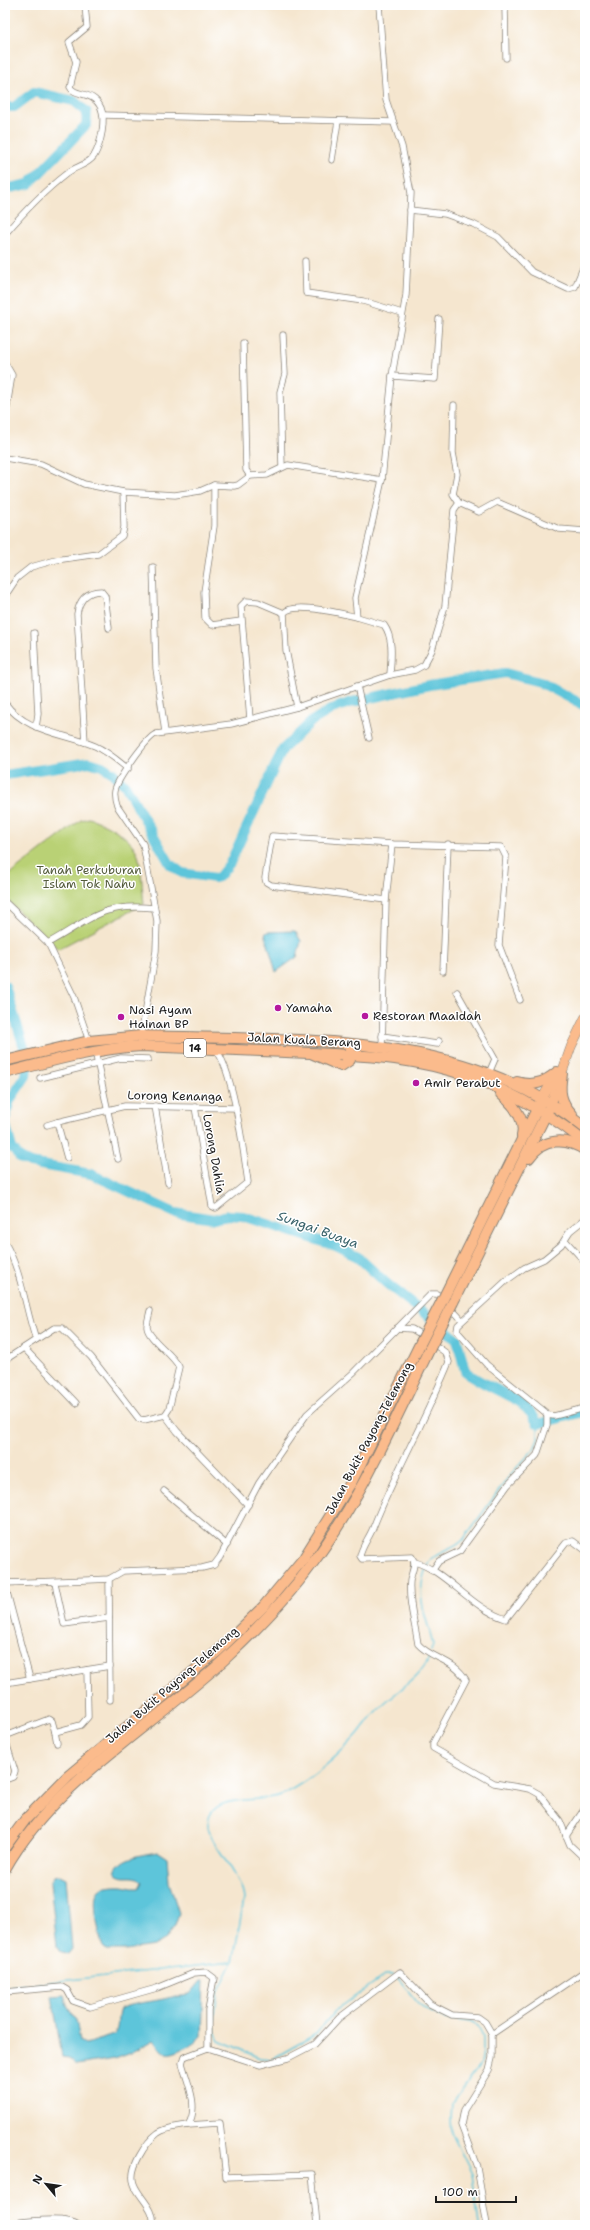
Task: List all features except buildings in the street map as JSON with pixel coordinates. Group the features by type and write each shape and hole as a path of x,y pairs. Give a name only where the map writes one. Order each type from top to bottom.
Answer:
{"highway":[{"name":"Jalan Kuala Berang","path":"5,1061 89,1041 141,1036 343,1043 398,1050 458,1063 489,1073 547,1102 585,1128"},
{"path":"343,1043 350,1049 351,1055"},
{"name":"Jalan Kuala Berang","path":"6,1072 95,1051 141,1046 351,1055 429,1066 452,1071 484,1083 542,1111 585,1142"},
{"path":"489,1073 525,1084 543,1082 560,1073 562,1100 566,1108 585,1128"},
{"path":"484,1083 508,1100 517,1111 523,1127 520,1144"},
{"name":"Jalan Bukit Payong-Telemong","path":"5,1847 25,1820 68,1776 218,1651 263,1607 304,1558 352,1481 520,1144 547,1102"},
{"name":"Jalan Bukit Payong-Telemong","path":"5,1869 14,1852 50,1808 75,1784 226,1659 270,1614 312,1564 361,1486 503,1202 542,1111"},
{"path":"503,1202 527,1160 539,1147 559,1141 574,1143 585,1150"}],"main road":[{"path":"547,1102 585,1018"}],"street":[{"path":"5,234 24,212 66,173 89,161 98,148 104,115 99,105 92,97 75,92 70,86 76,62 69,42 87,27 85,5"},
{"path":"356,618 355,598 358,579 382,480 392,376 407,278 411,193 406,163 386,100 378,5"},
{"path":"505,5 506,58"},
{"path":"104,115 393,122"},
{"path":"332,160 338,121"},
{"path":"410,210 445,214 473,224 498,236 532,272 568,288 575,287 585,263"},
{"path":"305,262 306,293 363,301 402,313"},
{"path":"392,376 435,379 439,319"},
{"path":"282,466 280,392 285,374 283,335"},
{"path":"243,343 246,470 250,476"},
{"path":"5,363 12,375 5,419"},
{"path":"454,405 453,453 457,474 453,494 459,503 479,512 497,502 559,529 585,531"},
{"path":"5,458 41,464 84,484 123,492 175,495 196,492 214,485 238,485 250,476 267,475 282,466 288,465 382,480"},
{"path":"214,485 214,526 204,592 205,618 212,624 242,621"},
{"path":"5,596 17,578 31,566 56,560 98,554 122,536 124,527 123,492"},
{"path":"141,1036 157,941 154,908 143,844 117,806 115,800 116,787 150,736 165,732 231,724 297,707 390,675 415,670 424,665 428,659 445,606 454,510 459,503"},
{"path":"153,567 156,668 165,732"},
{"path":"85,742 77,614 81,601 90,592 101,591 105,596 109,628"},
{"path":"250,719 242,606 250,600 284,613"},
{"path":"284,613 289,609 316,609 384,625 390,635 390,675"},
{"path":"284,613 286,650 297,707"},
{"path":"34,632 38,714 36,727"},
{"path":"357,686 369,738"},
{"path":"5,703 18,718 36,727 85,742 113,756 127,771"},
{"path":"386,900 271,885 266,882 265,878 272,836 392,844 448,844 500,848 504,851 506,857 498,945 520,1000"},
{"path":"382,1048 386,900 392,844"},
{"path":"443,971 448,844"},
{"path":"5,902 48,943 74,997 89,1041"},
{"path":"48,943 93,915 110,908 137,906 154,908"},
{"path":"457,992 495,1059 489,1073"},
{"path":"382,1036 437,1044 439,1041"},
{"path":"398,1050 400,1039"},
{"path":"215,1049 223,1060 236,1108"},
{"path":"95,1051 118,1159"},
{"path":"40,1078 121,1058 148,1059"},
{"name":"Lorong Kenanga","path":"46,1125 107,1109 125,1106 236,1108"},
{"path":"155,1106 168,1183"},
{"name":"Lorong Dahlia","path":"195,1107 212,1206 216,1208 248,1182 236,1108"},
{"path":"57,1122 67,1158"},
{"path":"547,1420 487,1365 469,1346 457,1331 458,1325 461,1319 506,1281 524,1268 544,1259 565,1240 570,1231 585,1219"},
{"path":"565,1240 585,1262"},
{"path":"5,1243 11,1252 36,1340"},
{"path":"30,1679 5,1584 54,1583 109,1578 123,1571 210,1567 217,1562 268,1469 307,1414 353,1373 431,1294 437,1294 461,1319"},
{"path":"5,1360 54,1328 64,1329 91,1357 139,1419 144,1420 165,1416 169,1409 179,1367 169,1352 150,1333 147,1327 150,1311"},
{"path":"397,1328 406,1328 419,1333 446,1353 449,1362 422,1425 381,1507 360,1556 362,1559 412,1557 417,1563 431,1571 463,1595 506,1619 566,1543 573,1541 585,1550"},
{"path":"24,1348 76,1403"},
{"path":"431,1571 439,1561 456,1553 462,1548 508,1485 537,1455 547,1420 554,1416 585,1408"},
{"path":"165,1416 177,1431 248,1505"},
{"path":"164,1491 227,1545"},
{"path":"417,1563 410,1581 410,1592 418,1644 457,1669 466,1680 433,1743 433,1748 494,1783 530,1789 539,1794 560,1821 570,1845 585,1859"},
{"path":"109,1578 110,1700"},
{"path":"54,1583 64,1624 109,1618"},
{"path":"5,1683 110,1666"},
{"path":"55,1732 81,1725 86,1720 87,1670"},
{"path":"5,1780 13,1777 15,1771 5,1737 50,1719 55,1732 57,1744"},
{"path":"566,1836 585,1808"},
{"path":"492,2034 585,1971"},
{"path":"5,1992 62,1987 67,1990 73,2001 90,2007 157,1988 194,1973 206,1972 214,1978 208,2010 208,2048"},
{"path":"188,2125 192,2116 192,2103 181,2061 184,2057 208,2048 260,2065 288,2058 315,2044 339,2018 398,1973 402,1973 420,1996 430,2004 452,2015 478,2017 485,2022 492,2034 492,2058 489,2070 464,2110 461,2118 463,2132 477,2168 487,2225"},
{"path":"153,2225 154,2216 135,2186 133,2173 144,2150 159,2133 166,2129 188,2125 220,2123 226,2177 311,2174 313,2176 317,2225"},
{"path":"5,2225 21,2221 67,2220 78,2225"}],"green space":[{"name":"Tanah Perkuburan Islam Tok Nahu","path":"89,818 103,823 118,832 135,848 140,866 144,904 58,949 5,898 5,878 81,820"}],"water":[{"path":"295,931 301,941 297,957 276,972 265,934 267,932"},
{"path":"158,1852 167,1858 169,1882 179,1913 175,1925 166,1939 154,1946 125,1950 106,1950 103,1948 98,1927 95,1900 96,1894 100,1889 110,1886 139,1888 142,1882 138,1878 123,1877 118,1875 115,1873 117,1867 132,1857"},
{"path":"60,1875 66,1878 72,1949 68,1954 59,1951 57,1946 50,1883 54,1876"},
{"path":"204,1980 202,2036 196,2042 185,2048 166,2053 154,2040 131,2053 115,2059 76,2065 68,2058 62,2057 52,1996 64,1995 67,2005 76,2020 80,2041 85,2044 114,2035 117,2028 120,2009 136,2004 190,1994 201,1981"}],"waterway":[{"path":"5,107 14,107 34,92 74,101 87,112 86,125 29,184 5,189"},
{"path":"5,775 89,762 102,766 113,773 125,785 170,864 182,873 215,878 219,877 230,863 283,749 312,721 332,709 352,702 429,685 505,673 540,682 585,706"},
{"name":"Sungai Buaya","path":"5,986 28,1060 26,1076 10,1100 5,1120"},
{"name":"Sungai Buaya","path":"5,1122 12,1148 20,1158 30,1163 91,1174 175,1213 214,1219 227,1215 243,1216 336,1246 358,1257 386,1283 457,1339 465,1371 485,1384 514,1399 531,1414 538,1424 579,1413 585,1413"},
{"path":"427,1565 435,1556 454,1547 463,1540 510,1475 534,1449 538,1439 538,1424"},
{"path":"426,1568 421,1589 423,1606 433,1644 431,1651"},
{"path":"394,1975 385,1975 335,2011 316,2034 272,2059 261,2058 219,2040 215,2032 214,2023 217,1994 233,1962 244,1899 242,1889 237,1878 213,1840 208,1824 211,1814 217,1807 238,1800 281,1795 312,1776 349,1744 372,1715 421,1671 430,1655"},
{"path":"5,1987 232,1962"},
{"path":"397,1977 418,2003 429,2012 442,2018 470,2022 478,2026 483,2036 481,2064 452,2103 451,2120 452,2134 472,2174 479,2225"}],"place":[{"name":"Yamaha","path":"278,1008"},
{"name":"Restoran Maaidah","path":"365,1016"},
{"name":"Nasi Ayam Hainan BP","path":"121,1017"},
{"name":"Amir Perabut","path":"416,1083"}]}
